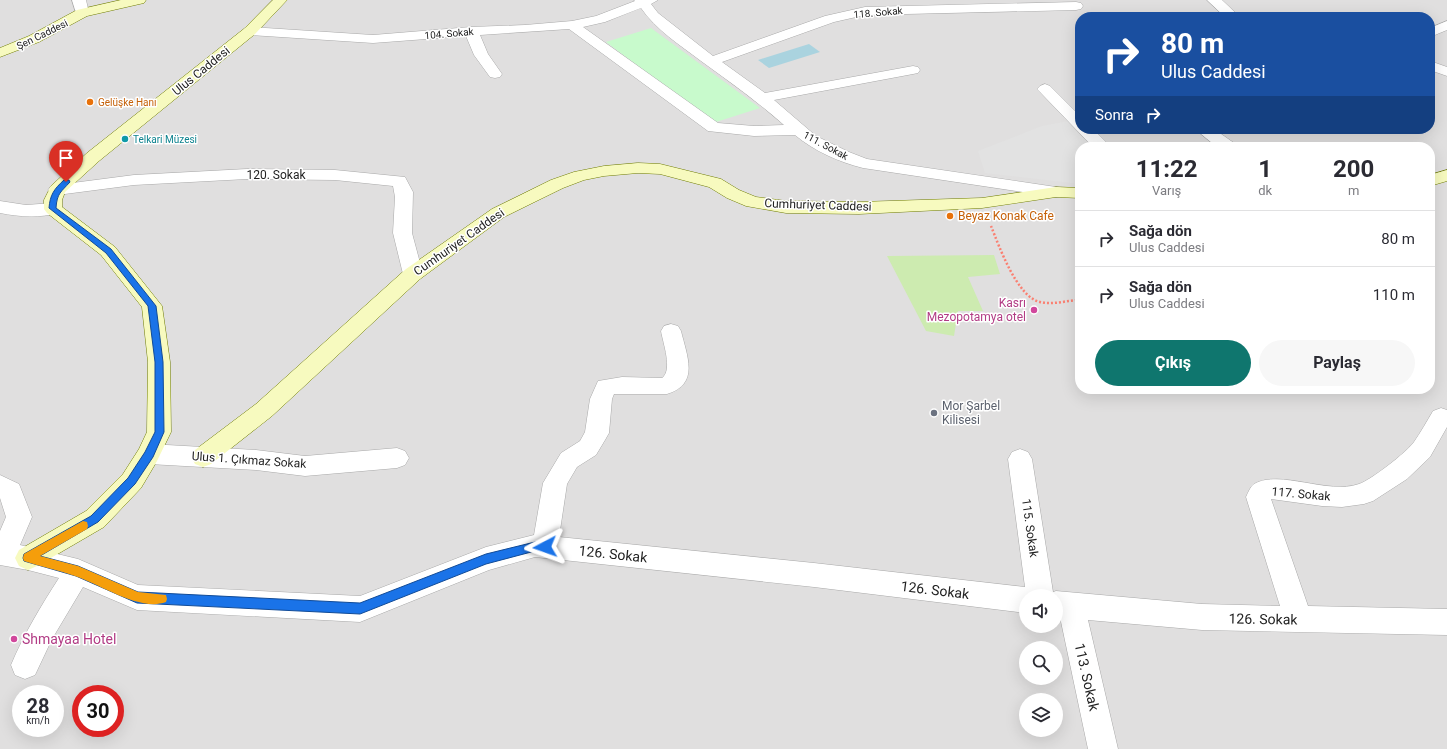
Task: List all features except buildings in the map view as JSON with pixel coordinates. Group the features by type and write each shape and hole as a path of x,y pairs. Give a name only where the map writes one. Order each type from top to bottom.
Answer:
{"street":[{"name":"Şen Caddesi","path":"0,53 34,39 81,7 139,0"},
{"name":"Ulus Caddesi","path":"55,199 94,157 250,31 280,0"},
{"path":"1214,0 1227,12"},
{"name":"104. Sokak","path":"250,31 374,39 471,31 525,29 572,24 600,19 646,1"},
{"name":"111. Sokak","path":"646,1 653,16 673,33 762,98 810,139 843,156 863,163 940,176 1056,192"},
{"name":"118. Sokak","path":"712,61 830,19 865,11 1077,8"},
{"path":"572,24 714,128 754,131 798,130"},
{"path":"1435,31 1447,25"},
{"path":"471,31 480,55 495,74"},
{"path":"1435,67 1447,72"},
{"path":"762,98 913,70"},
{"path":"1045,89 1075,120"},
{"path":"1089,134 1098,142"},
{"path":"1210,134 1221,142"},
{"name":"Cumhuriyet Caddesi","path":"203,457 264,410 413,274 498,213 557,184 604,171 638,168 660,169 715,183 733,194 752,202 768,205 859,208 982,203 1056,192 1075,193"},
{"name":"120. Sokak","path":"55,199 134,180 247,174 335,175 399,181 403,187 404,194 402,228 413,274"},
{"path":"1435,179 1447,175"},
{"path":"0,207 16,211 33,212 55,199 108,251 152,306 159,362 159,432 149,454 132,481 95,519 28,558"},
{"path":"545,547 555,483 569,460 588,448 597,433 601,399 606,387 622,385 667,386 676,379 679,367 672,331"},
{"name":"117. Sokak","path":"1298,619 1258,497 1262,492 1270,489 1322,496 1342,497 1364,494 1398,472 1422,450 1441,417"},
{"name":"Ulus 1. Çıkmaz Sokak","path":"149,454 256,460 305,466 397,458"},
{"name":"115. Sokak","path":"1020,459 1039,589"},
{"path":"0,485 10,491 19,517 1,553"},
{"name":"126. Sokak","path":"1,553 28,558 78,571 137,597 360,609 486,559 535,546 814,575 1019,599"},
{"path":"25,665 42,630 78,571"},
{"name":"126. Sokak","path":"1063,605 1202,618 1447,622"},
{"name":"113. Sokak","path":"1063,605 1103,749"}],"path":[{"path":"982,203 998,244 1016,279 1029,298 1039,302 1075,300"}],"shaded area":[{"path":"0,0 1447,0 1447,749 0,749"},
{"path":"1068,121 1075,129 1075,134 1080,134 1087,142 1075,142 1075,183 985,173 978,151 1042,126"}],"green space":[{"path":"651,28 760,108 713,123 606,42"},
{"path":"994,255 1000,274 968,277 983,311 958,311 954,336 926,331 887,256"}],"water":[{"path":"809,44 820,52 769,68 758,60"}],"slow traffic":[{"path":"83,526 28,558 78,571 137,597 162,599"}],"place":[{"name":"Gelüşke Hanı","path":"90,102"},
{"name":"Telkari Müzesi","path":"125,139"},
{"name":"Beyaz Konak Cafe","path":"950,216"},
{"name":"Kasrı Mezopotamya otel","path":"1034,310"},
{"name":"Mor Şarbel Kilisesi","path":"934,413"},
{"name":"Shmayaa Hotel","path":"14,639"}],"route":[{"path":"66,182 57,190 53,200 53,208 108,251 152,306 159,362 159,432 149,454 132,481 95,519 28,558 78,571 137,597 360,609 486,559 535,546 545,547"}]}
